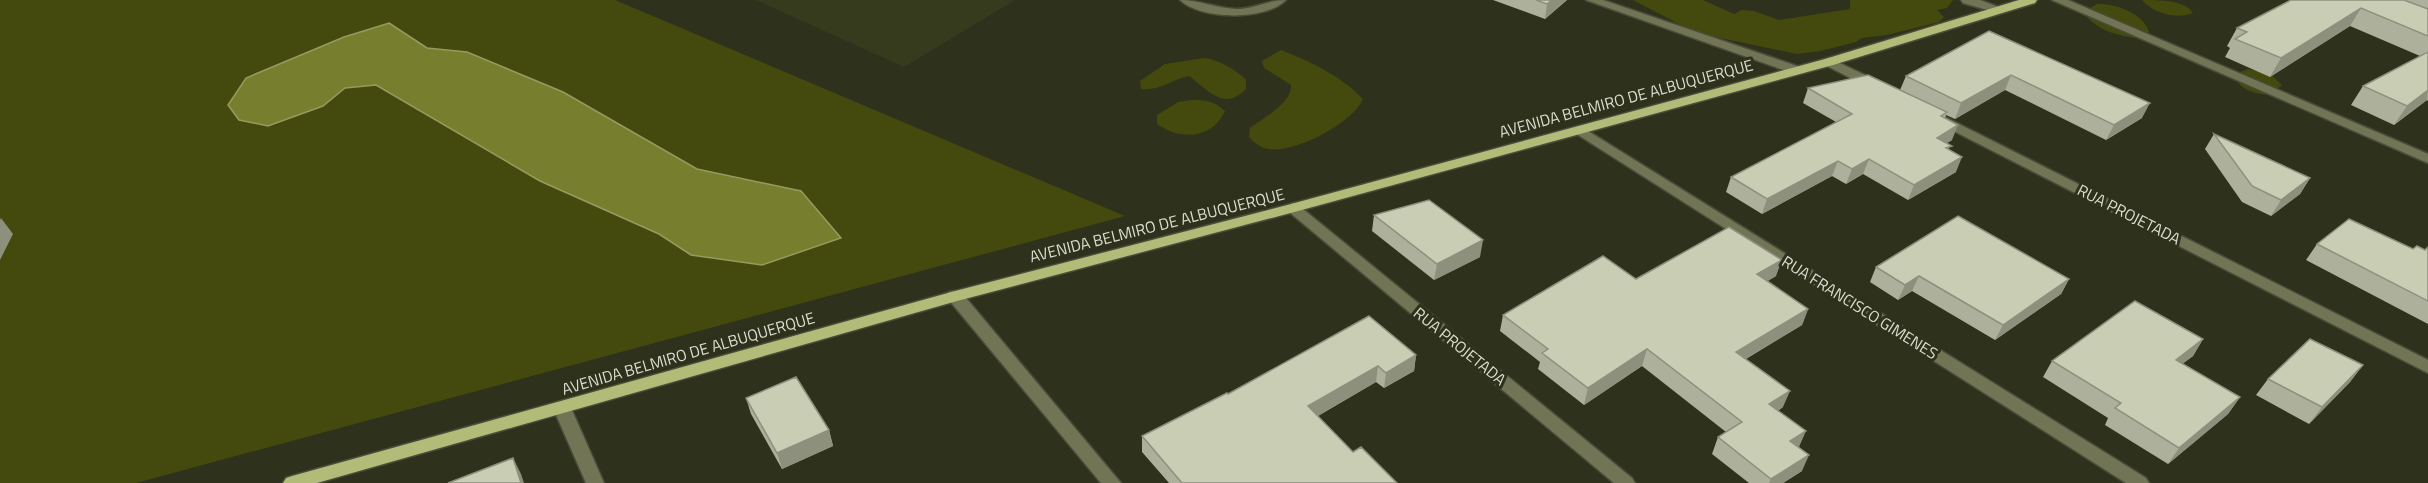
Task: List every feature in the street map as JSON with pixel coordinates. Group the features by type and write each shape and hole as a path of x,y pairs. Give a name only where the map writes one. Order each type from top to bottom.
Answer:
{"main road":[{"name":"AVENIDA BELMIRO DE ALBUQUERQUE","path":"292,483 955,296 1293,208 1829,62 2031,0"}],"street":[{"path":"1186,0 1221,12 1245,14 1268,8 1280,0"},
{"path":"1592,0 1796,70"},
{"path":"1967,0 1998,9"},
{"path":"2058,0 2428,159"},
{"path":"1829,62 1892,94"},
{"name":"RUA PROJETADA","path":"1924,110 2428,367"},
{"name":"RUA FRANCISCO GIMENES","path":"1580,130 2140,483"},
{"name":"RUA PROJETADA","path":"1293,208 1626,483"},
{"path":"955,296 1112,483"},
{"path":"562,408 595,483"}],"shaded area":[{"path":"0,0 615,0 1125,216 136,483 0,483"},
{"path":"756,0 1015,0 904,67"},
{"path":"1633,0 1703,0 1734,14 1742,10 1754,11 1779,20 1850,9 1850,0 1953,0 1947,8 1937,10 1944,17 1939,22 1887,35 1862,38 1856,42 1820,51 1797,54 1696,33"},
{"path":"2142,0 2178,3 2193,13 2180,16 2166,14 2152,8"},
{"path":"2097,4 2112,5 2128,10 2141,19 2149,32 2142,38 2135,38 2101,28 2085,14 2085,11"},
{"path":"389,23 427,48 467,52 563,92 697,169 801,191 841,238 762,265 691,255 659,234 540,181 376,85 345,88 323,106 268,126 239,120 228,105 246,78 344,37"},
{"path":"1281,50 1335,76 1363,99 1348,118 1321,135 1292,147 1268,149 1249,137 1250,128 1282,104 1290,92 1291,85 1264,68 1262,61"},
{"path":"1204,58 1221,63 1237,72 1246,80 1246,89 1238,96 1223,99 1189,76 1160,87 1141,89 1140,81 1165,64"},
{"path":"2248,69 2269,73 2282,85 2270,95 2248,90 2239,84 2235,74"},
{"path":"1191,100 1210,102 1225,111 1212,128 1194,134 1175,133 1157,124 1157,115 1178,102"}],"building":[{"path":"1536,0 1552,0 1547,4"},
{"path":"2291,0 2404,0 2428,9 2428,36 2361,8 2281,58 2235,39 2247,32 2237,28"},
{"path":"1989,31 2150,103 2114,125 2011,75 1961,103 1906,76"},
{"path":"2428,52 2428,90 2407,106 2363,86"},
{"path":"1868,75 1947,112 1941,116 1958,125 1937,138 1952,146 1946,148 1962,157 1914,185 1869,159 1852,169 1838,161 1767,199 1731,177 1852,114 1808,88"},
{"path":"2214,134 2310,178 2281,200 2252,186"},
{"path":"1429,200 1483,240 1437,264 1374,215"},
{"path":"1958,216 2069,279 2003,325 1919,276 1905,285 1876,267"},
{"path":"2349,219 2413,249 2417,246 2425,250 2428,247 2428,301 2317,244"},
{"path":"1729,227 1782,260 1757,274 1808,309 1736,352 1790,391 1769,404 1806,431 1790,441 1809,455 1771,479 1718,437 1742,422 1647,349 1588,388 1542,353 1548,349 1503,315 1603,256 1636,279"},
{"path":"2135,301 2203,339 2176,360 2240,397 2179,448 2115,408 2121,403 2052,361"},
{"path":"1369,316 1416,355 1386,373 1378,366 1308,406 1353,452 1361,447 1397,483 1182,483 1142,436 1228,394"},
{"path":"2310,339 2363,365 2322,407 2268,379"},
{"path":"796,377 829,430 777,453 746,398"},
{"path":"513,458 521,483 448,483"}]}
